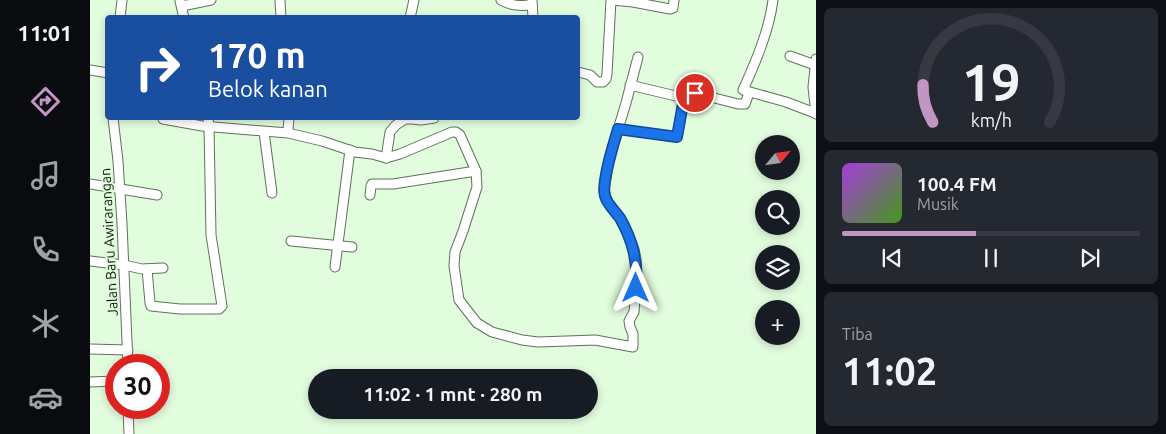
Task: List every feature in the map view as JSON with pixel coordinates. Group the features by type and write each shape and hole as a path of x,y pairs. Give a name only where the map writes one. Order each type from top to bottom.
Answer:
{"street":[{"path":"120,15 122,0"},
{"path":"181,3 211,0"},
{"path":"280,0 280,15"},
{"path":"411,15 414,0"},
{"path":"501,0 509,5 525,6 532,2 534,15"},
{"path":"580,73 590,76 597,82 606,80 612,0 633,2 670,10 673,8 674,0"},
{"path":"774,0 757,57 743,90 786,102 816,114 813,87 816,59"},
{"path":"790,56 815,65"},
{"path":"178,120 209,122 229,128 288,133 322,141 355,152 387,156 400,154 456,132 460,135 476,171 477,187 455,252 454,266 459,300 478,323 492,332 538,342 595,340 632,347 633,338 629,322 634,312 637,272 634,249 620,218 607,201 604,190 609,159 638,57"},
{"path":"90,70 105,72"},
{"path":"630,85 684,98 695,93 745,104 749,93"},
{"path":"618,129 677,137 684,98"},
{"name":"Jalan Baru Awirarangan","path":"113,120 120,190 128,354"},
{"path":"288,130 289,120"},
{"path":"387,156 390,132 402,120"},
{"path":"147,269 151,306 180,309 219,309 222,306 211,235 209,122"},
{"path":"264,132 272,193"},
{"path":"335,267 350,150"},
{"path":"370,195 372,184 394,184 476,171"},
{"path":"90,184 120,190 157,194"},
{"path":"291,241 352,247"},
{"path":"90,261 142,269 163,268"},
{"path":"90,349 128,350"},
{"path":"90,382 105,381"},
{"path":"128,419 129,434"}],"route":[{"path":"636,288 637,272 634,249 620,218 607,201 604,190 609,159 618,129 677,137 684,98 695,93"}]}
